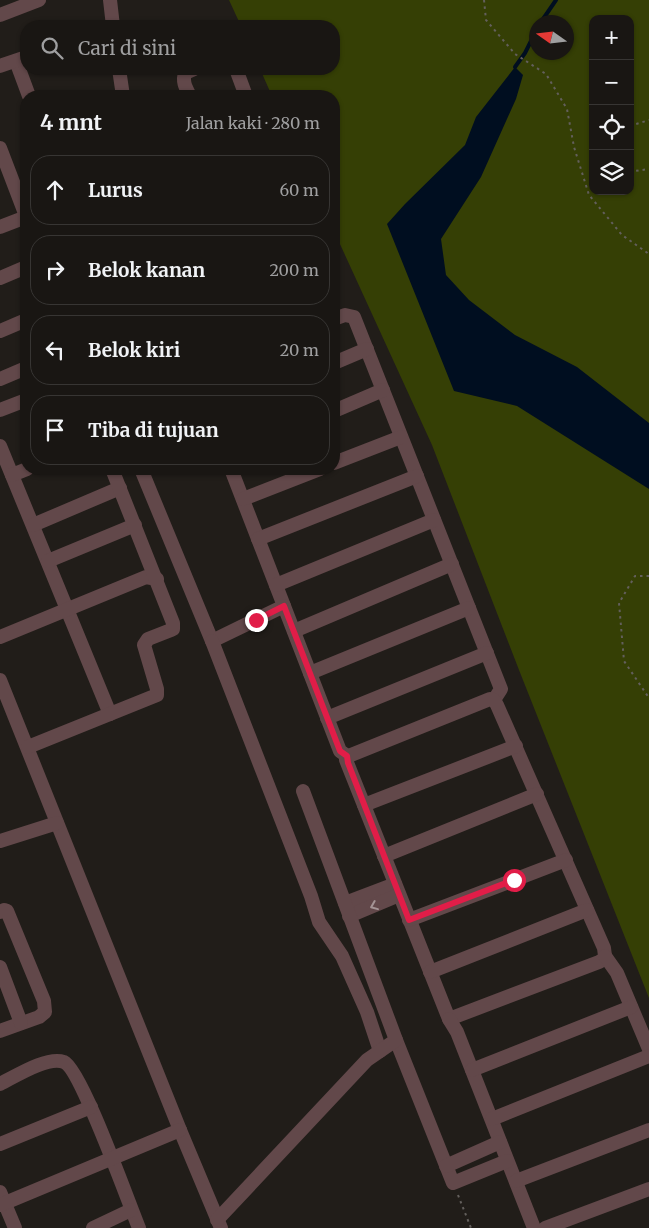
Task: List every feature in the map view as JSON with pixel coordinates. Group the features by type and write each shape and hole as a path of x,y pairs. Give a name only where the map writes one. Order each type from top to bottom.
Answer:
{"street":[{"path":"0,15 39,0"},
{"path":"110,0 111,20"},
{"path":"0,66 20,58"},
{"path":"25,75 28,90"},
{"path":"120,75 121,90"},
{"path":"185,75 184,85 187,90"},
{"path":"238,75 244,90"},
{"path":"0,148 20,200"},
{"path":"0,227 20,219"},
{"path":"0,278 20,270"},
{"path":"340,317 345,315 354,317 367,349 501,689 494,700"},
{"path":"0,330 20,322"},
{"path":"340,360 367,349"},
{"path":"0,379 20,371"},
{"path":"340,408 383,390"},
{"path":"0,410 20,402"},
{"path":"340,461 401,437"},
{"path":"0,446 110,714"},
{"path":"12,475 20,472"},
{"path":"28,747 157,695 157,689 144,645 148,639 171,630 174,626 115,475"},
{"path":"143,475 212,641 311,896 319,922 342,956 380,1051"},
{"path":"233,475 340,751 347,756"},
{"path":"243,499 305,475"},
{"path":"258,539 417,476"},
{"path":"33,526 120,488"},
{"path":"276,585 434,520"},
{"path":"48,561 135,524"},
{"path":"294,631 452,564"},
{"path":"0,637 146,577 157,579"},
{"path":"212,641 284,606"},
{"path":"310,673 469,608"},
{"path":"328,718 486,653"},
{"path":"0,680 219,1224 367,1060 396,1040"},
{"path":"347,756 484,701 494,700 498,704 588,910 606,956 617,973 649,1049"},
{"path":"364,805 516,746"},
{"path":"347,756 346,760 409,920 449,1019 457,1032 534,1228"},
{"path":"303,791 396,1040 453,1184 508,1160"},
{"path":"384,856 537,794"},
{"path":"0,841 57,823"},
{"path":"409,920 566,860"},
{"path":"347,910 397,889"},
{"path":"430,972 588,910"},
{"path":"0,912 8,911 44,1001 45,1012 39,1017 0,1031"},
{"path":"449,1019 600,962 606,956"},
{"path":"0,967 21,1023"},
{"path":"472,1070 631,1007"},
{"path":"492,1120 649,1056"},
{"path":"0,1084 40,1065 56,1061 66,1063 74,1072 91,1107 139,1228"},
{"path":"0,1144 91,1107"},
{"path":"15,1228 1,1200 111,1159 180,1130"},
{"path":"516,1181 649,1130"},
{"path":"446,1166 500,1142"},
{"path":"545,1228 649,1190"},
{"path":"93,1228 131,1210"}],"path":[{"path":"484,0 486,20 515,54 546,74 567,109 574,147 589,195 622,235 649,254"},
{"path":"634,125 649,120"},
{"path":"634,171 649,169"},
{"path":"649,576 635,576 619,603 624,661 649,698"},
{"path":"453,1184 472,1228"}],"green space":[{"path":"229,0 649,0 649,998 432,445 340,244 340,90 269,90 263,75 340,75 340,20 238,20"}],"water":[{"path":"515,67 523,75 516,99 481,177 441,239 446,275 469,300 515,335 577,367 649,423 649,489 517,406 454,391 387,224 465,145 476,117"}],"waterway":[{"path":"546,15 556,0"},
{"path":"515,67 529,45"}],"route":[{"path":"256,620 284,606 340,751 347,756 346,760 409,920 514,880"}]}
